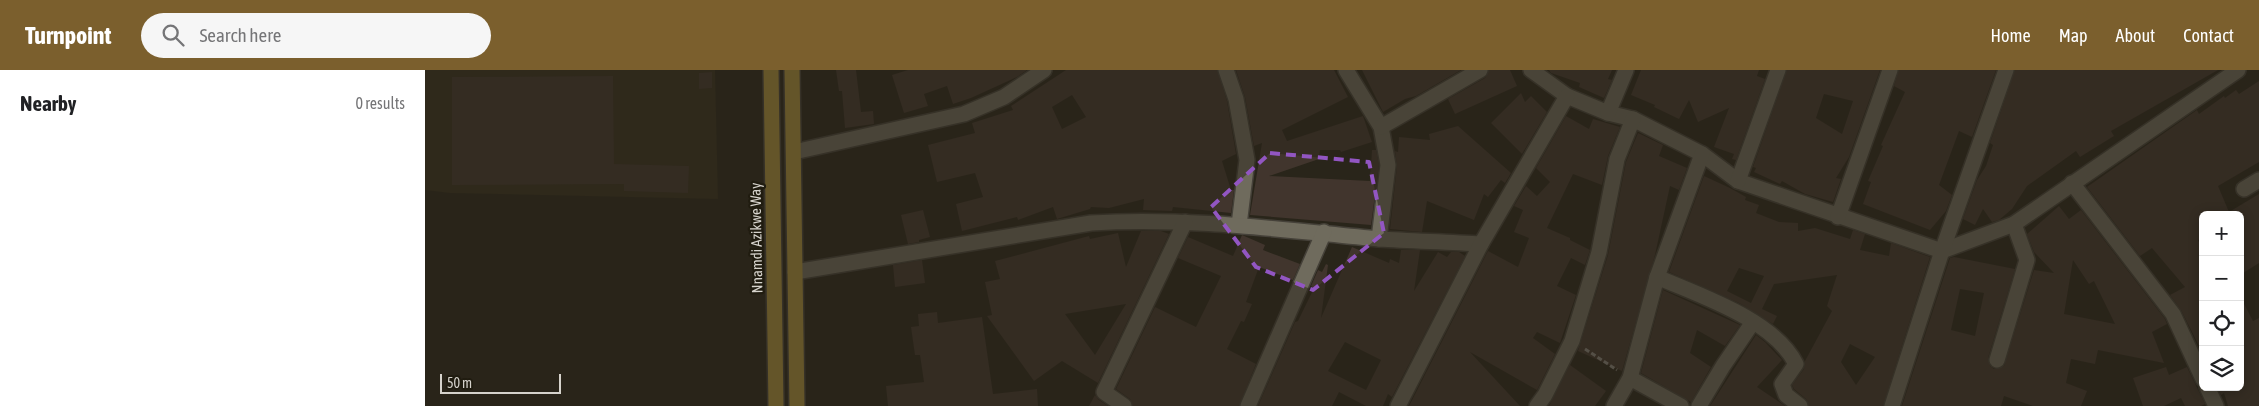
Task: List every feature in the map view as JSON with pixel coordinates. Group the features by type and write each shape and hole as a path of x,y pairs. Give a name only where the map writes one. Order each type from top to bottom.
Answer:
{"highway":[{"name":"Nnamdi Azikwe Way","path":"771,70 776,406"},
{"path":"793,70 797,406"}],"street":[{"path":"794,152 964,114 1004,97 1044,70"},
{"path":"1226,70 1236,99 1247,160 1239,225"},
{"path":"1346,70 1381,127 1388,165 1379,238"},
{"path":"1381,127 1480,70"},
{"path":"1531,70 1567,96 1608,113 1633,118 1702,154 1738,181 1941,251 2014,224 2238,70"},
{"path":"1608,113 1626,70"},
{"path":"1738,181 1778,70"},
{"path":"1838,217 1890,70"},
{"path":"1892,406 1941,251 2006,70"},
{"path":"1398,406 1481,244 1567,96"},
{"path":"1537,406 1545,395 1572,341 1599,252 1617,159 1633,118"},
{"path":"1614,406 1629,378 1657,277 1702,154"},
{"path":"2244,188 2259,180"},
{"path":"2072,183 2173,314 2199,370"},
{"path":"795,272 1091,223 1136,221 1239,225 1379,238 1481,244"},
{"path":"1124,406 1104,392 1185,222"},
{"path":"1997,360 2027,260 2014,224"},
{"path":"1248,406 1324,232"},
{"path":"1657,277 1735,311 1770,335 1792,356 1796,364 1781,384 1786,395 1800,406"},
{"path":"1699,406 1753,322"},
{"path":"1629,378 1681,406"},
{"path":"2209,391 2216,406"}],"path":[{"path":"1572,341 1629,378"}],"highlighted area":[{"path":"1270,153 1369,162 1384,233 1313,290 1256,267 1211,207"}],"shaded area":[{"path":"425,70 715,70 718,199 450,193 425,190"}],"building":[{"path":"836,70 856,70 861,112 873,111 874,124 845,128 842,91 839,91"},
{"path":"908,70 1027,70 1017,77 953,104 947,86 924,94 928,106 904,113 892,75"},
{"path":"1066,70 1217,70 1227,101 1236,154 1222,161 1231,190 1234,190 1231,213 1173,207 1172,211 1143,210 1144,199 1109,208 1091,207 1090,209 1057,219 1053,207 1018,220 1017,217 962,231 956,204 983,197 975,173 937,182 928,145 975,133 972,123 1013,110 1011,106","holes":["1072,95 1086,117 1062,129 1052,107"]},
{"path":"1236,70 1334,70 1348,97 1282,130 1287,141 1363,116 1372,142 1341,152 1340,150 1320,150 1319,159 1269,176 1370,181 1372,150 1376,150 1379,165 1371,225 1250,215 1262,143 1254,146 1245,97"},
{"path":"1362,70 1461,70 1416,96 1405,99 1383,112"},
{"path":"1489,70 1510,70 1517,86 1455,114 1448,99 1485,78"},
{"path":"1549,70 1612,70 1608,79 1612,80 1604,98 1579,87 1580,83 1551,73"},
{"path":"1641,70 1759,70 1757,76 1765,79 1736,160 1732,159 1734,154 1714,147 1729,108 1698,122 1689,100 1679,119 1654,107 1655,105 1631,95"},
{"path":"1787,70 1880,70 1849,157 1836,178 1841,179 1833,202 1805,194 1782,181 1780,184 1754,172 1756,168 1753,167","holes":["1824,94 1853,101 1842,134 1816,118"]},
{"path":"1899,70 1996,70 1972,137 1959,131 1939,185 1952,195 1946,211 1930,230 1863,204 1871,182 1868,181 1883,146 1881,145 1905,92 1894,86"},
{"path":"2015,70 2218,70 2111,131 2114,136 2080,157 2076,151 2027,186 2012,209 1999,220 1992,222 1983,209 1975,225 1963,219 1977,180 1986,166 1993,145 1990,143"},
{"path":"712,72 712,88 699,89 699,73"},
{"path":"613,76 614,164 689,166 688,193 624,191 624,184 452,185 452,77"},
{"path":"2259,81 2259,162 2218,186 2229,211 2199,211 2199,346 2181,310 2170,295 2185,287 2152,248 2140,256 2087,187 2197,110 2199,114 2236,90 2239,94"},
{"path":"1521,93 1525,102 1531,96 1547,112 1522,154 1491,123"},
{"path":"1566,116 1589,129 1593,119 1620,127 1608,156 1602,185 1573,174 1547,228 1570,238 1570,240 1590,250 1585,265 1571,258 1557,286 1576,295 1560,343 1537,332 1533,338 1555,354 1537,390 1470,352 1520,406 1409,406 1488,251 1518,267 1529,238 1514,232 1523,210 1514,206 1526,186 1537,196 1550,182 1536,168"},
{"path":"1458,126 1511,173 1505,183 1501,180 1488,197 1484,194 1474,220 1427,201 1422,232 1390,229 1397,166 1395,151 1398,152 1399,137 1430,140 1429,134"},
{"path":"1638,133 1663,145 1659,156 1687,168 1679,190 1670,186 1655,255 1622,371 1578,351 1608,255 1626,162"},
{"path":"1704,176 1746,197 1745,200 1759,205 1756,213 1779,222 1798,223 1798,231 1815,228 1850,239 1853,230 1865,234 1860,250 1889,256 1891,243 1930,257 1883,406 1809,406 1806,399 1792,385 1804,369 1805,361 1832,311 1827,306 1837,275 1774,284 1762,309 1777,316 1773,324 1739,303 1669,272","holes":["1739,268 1764,276 1751,303 1727,291","1850,344 1875,357 1856,385 1841,362"]},
{"path":"2259,194 2259,263 2244,272 2244,211 2231,211"},
{"path":"2059,206 2069,219 2081,210 2165,319 2167,324 2152,332 2164,363 2098,350 2095,364 2071,359 2066,383 2087,391 2081,406 2033,406 2004,396 2001,406 1902,406 1950,258 1954,257 2015,269 1988,358 1990,366 1994,369 2004,366 2034,270 2054,273 2034,252 2027,234","holes":["2073,260 2089,284 2094,281 2115,324 2064,314","1960,289 1984,293 1975,336 1951,330"]},
{"path":"923,210 930,237 908,244 901,215"},
{"path":"1141,231 1161,231 1169,234 1098,383 1062,361 1034,381 987,316 992,315 985,282 1000,279 995,261 1089,236 1090,239 1118,233 1126,267","holes":["1126,304 1095,355 1065,314"]},
{"path":"1242,235 1265,245 1263,250 1300,264 1293,280 1259,267 1246,302 1252,304 1244,322 1241,321 1227,349 1256,364 1239,406 1133,406 1130,399 1116,389 1155,307 1196,327 1221,276 1178,258 1188,237 1233,256"},
{"path":"1352,247 1389,263 1390,259 1399,263 1401,250 1420,250 1414,291 1438,252 1447,257 1451,252 1459,252 1465,256 1392,397 1388,394 1383,406 1366,406 1339,392 1332,406 1258,406 1295,322 1298,321 1314,288 1311,286 1318,270 1322,272 1326,264 1328,265 1321,318","holes":["1345,342 1381,360 1366,390 1328,371"]},
{"path":"922,260 925,283 895,287 893,265"},
{"path":"1663,290 1740,325 1725,346 1697,330 1690,353 1711,367 1691,402 1641,373"},
{"path":"2244,304 2253,321 2259,318 2259,406 2228,406 2224,393 2221,395 2219,391 2244,391"},
{"path":"937,312 938,323 982,317 993,394 1037,389 1038,406 888,406 886,386 924,382 920,355 915,355 911,327 919,326 918,314"},
{"path":"1756,335 1782,360 1757,387 1785,406 1710,406"},
{"path":"1570,365 1606,391 1595,406 1549,406"},
{"path":"2166,367 2169,375 2187,367 2205,404 2201,406 2185,406 2181,398 2164,406 2143,406 2133,378"},
{"path":"1095,395 1099,400 1108,406 1089,406"}]}
